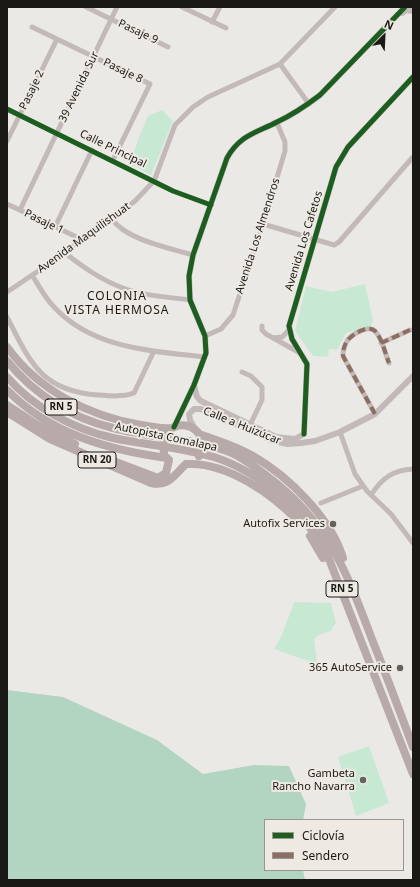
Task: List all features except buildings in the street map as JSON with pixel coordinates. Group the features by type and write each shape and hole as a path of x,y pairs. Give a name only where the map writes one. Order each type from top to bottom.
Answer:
{"highway":[{"path":"7,347 22,365 41,382 86,409 119,421 164,429 186,425 252,456 291,484 331,532 342,554 352,585"},
{"name":"Autopista Comalapa","path":"7,361 39,392 61,407 113,429 219,449 237,456 256,468 294,498 313,518 327,537 344,566 413,747"},
{"name":"Autopista Comalapa","path":"7,377 24,394 40,405 81,428 112,438 213,457 250,474 277,494 315,533 329,559 413,774"},
{"path":"7,390 32,411 76,436 112,448 167,457 177,464 207,464 227,471 264,493 306,531 344,595"},
{"name":"RN 20","path":"7,405 57,436 153,477 163,476 168,469 167,457 162,444 165,435 173,428"},
{"name":"RN 20","path":"7,412 50,439 150,483 158,485 172,480 188,464 199,456 202,442 197,431"}],"street":[{"name":"Pasaje 9","path":"86,7 168,47"},
{"name":"39 Avenida Sur","path":"20,210 117,7"},
{"path":"182,7 226,28"},
{"path":"212,22 220,7"},
{"name":"Avenida Maquilishuat","path":"7,292 65,254 81,239 112,219 135,200 154,181 175,125 184,115 208,97 280,64 335,7"},
{"path":"173,428 194,385 205,356 207,345 205,336 190,300 189,276 193,255 222,170 232,151 247,136 277,122 309,104 320,95 405,7"},
{"path":"392,20 406,10 413,11"},
{"name":"Pasaje 8","path":"32,27 150,84 113,160"},
{"name":"Pasaje 2","path":"7,141 56,39"},
{"path":"280,64 309,104"},
{"name":"Avenida Los Cafetos","path":"289,330 290,321 314,239 335,172 341,158 353,142 413,77"},
{"name":"Calle Principal","path":"7,109 180,194 211,205"},
{"name":"Avenida Los Almendros","path":"205,336 219,331 230,319 263,224 285,146 277,122"},
{"path":"55,227 92,150"},
{"path":"263,224 330,245 339,242 412,158"},
{"name":"Pasaje 1","path":"7,204 81,239"},
{"path":"112,219 116,226 123,231 154,244 193,255"},
{"path":"65,254 93,274 122,288 140,293 190,300"},
{"path":"32,275 55,308 78,327 103,340 154,351 205,356"},
{"path":"7,317 34,367 51,381 80,394 127,396 134,393 154,351"},
{"path":"262,326 264,332 272,338 300,353"},
{"path":"375,414 343,356 343,348 352,336 368,328 375,331 389,363"},
{"path":"272,338 282,337 289,330 295,346 307,364 302,435 291,444"},
{"path":"381,343 410,330"},
{"path":"242,372 251,376 262,387 262,400 250,425"},
{"name":"Calle a Huizúcar","path":"197,431 190,420 189,414 194,409 201,409 273,441 291,444 315,441 340,432 375,414 413,376"},
{"name":"Calle a Huizúcar","path":"194,385 197,397 201,401 250,425 281,438 292,439 302,435"},
{"path":"340,432 355,474 363,486 391,514 413,543"},
{"path":"302,435 315,441"},
{"path":"371,494 387,475 413,469"},
{"path":"321,503 363,486"}],"green space":[{"path":"162,110 173,121 151,175 130,164 148,116"},
{"path":"365,284 373,320 371,326 346,333 337,350 329,349 328,357 313,356 295,331 306,286 331,292"},
{"path":"294,602 331,603 336,622 331,631 319,635 314,639 317,664 274,649 282,635"},
{"path":"7,690 63,697 157,740 203,774 254,765 289,766 306,804 303,819 264,819 264,871 303,871 305,880 7,880"},
{"name":"Gambeta Rancho Navarra","path":"369,746 389,803 356,816 338,757"}],"marked path":[{"path":"375,414 343,356 343,350 347,341 356,333 372,329 380,338 389,363"},
{"path":"381,343 410,330"}],"cycle path":[{"path":"174,427 194,385 206,353 205,336 190,300 189,276 193,255 227,158 237,144 243,139 288,116 320,95 405,7"},
{"path":"304,434 307,364 292,339 289,326 336,167 348,147 413,77"},
{"path":"7,109 173,191 211,205"}],"place":[{"name":"Autofix Services","path":"333,524"},
{"name":"365 AutoService","path":"400,668"},
{"name":"Gambeta Rancho Navarra","path":"363,780"}],"district":[{"name":"COLONIA VISTA HERMOSA","path":"117,304"}]}
